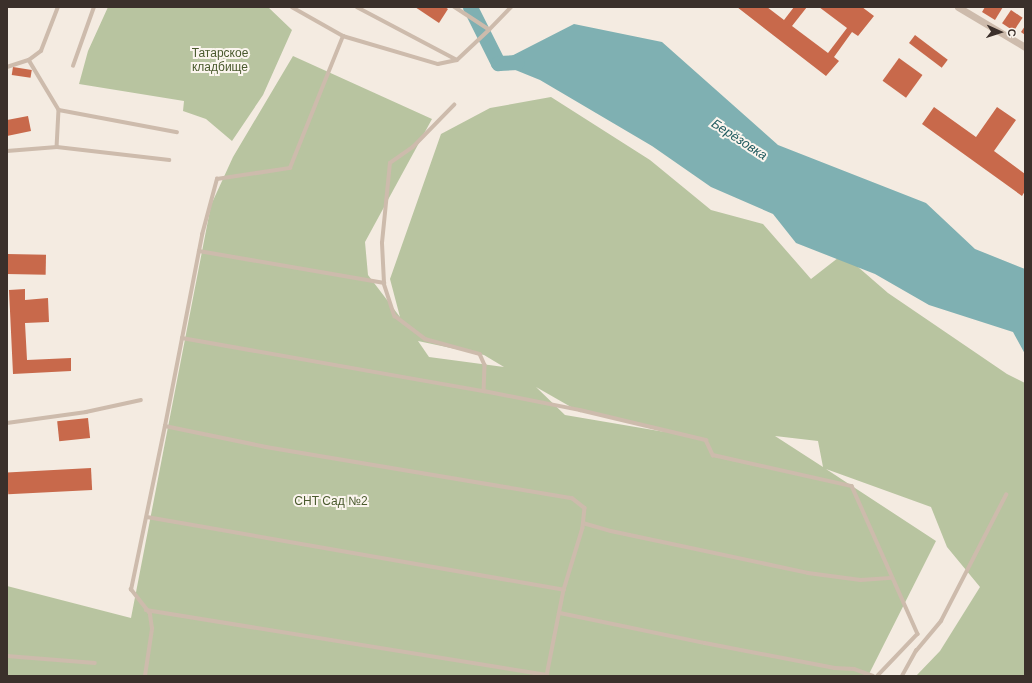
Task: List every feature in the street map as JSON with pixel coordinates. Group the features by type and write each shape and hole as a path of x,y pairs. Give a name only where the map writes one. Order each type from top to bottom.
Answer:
{"street":[{"path":"958,7 1025,47"}],"lane":[{"path":"7,67 29,60 41,51 58,7"},
{"path":"73,66 94,7"},
{"path":"292,7 343,36 438,64 457,60 461,57 511,7"},
{"path":"357,7 457,60"},
{"path":"454,7 489,30"},
{"path":"145,676 152,629 150,614 131,590 211,194 217,179 290,168 343,36"},
{"path":"29,60 59,110 57,147"},
{"path":"454,105 413,147 390,164 382,243 384,283 395,316 425,339 480,354 485,365 484,391"},
{"path":"59,110 176,132"},
{"path":"7,151 57,147 169,160"},
{"path":"199,251 384,283"},
{"path":"182,338 484,391 580,410 706,440 713,455 852,486 891,578 918,634 878,676"},
{"path":"7,423 86,412 141,400"},
{"path":"146,610 547,675 564,590 583,523 585,508 572,498 266,447 165,426"},
{"path":"902,676 916,651 941,621 1006,495"},
{"path":"146,517 564,590"},
{"path":"583,523 611,531 808,573 861,580 891,578"},
{"path":"560,613 835,668 854,669 873,676"},
{"path":"7,656 95,663"}],"green space":[{"name":"Татарское кладбище","path":"108,7 268,7 292,30 263,95 232,141 206,119 183,111 184,101 79,84 88,51"},
{"name":"СНТ Сад №2","path":"293,56 432,119 365,242 368,275 400,317 390,279 441,134 490,108 551,97 650,160 711,210 763,224 811,279 843,254 888,293 1007,374 1025,383 1025,676 916,676 940,651 980,587 947,547 931,507 826,469 936,541 868,676 7,676 7,586 131,618 211,205 233,157","holes":["418,341 484,355 504,367 429,357","536,387 571,407 665,432 565,415","775,436 818,441 823,467"]}],"water":[{"path":"574,24 662,42 778,145 926,203 975,249 1025,269 1025,354 1013,332 929,305 875,274 796,243 773,214 711,187 652,146 540,80 498,63"}],"building":[{"path":"415,7 445,7 448,9 439,23"},
{"path":"737,7 767,7 784,20 794,7 807,7 792,26 828,53 847,28 819,7 862,7 874,16 858,36 852,32 834,57 839,61 826,76"},
{"path":"985,7 1003,7 995,20 982,12"},
{"path":"1011,10 1023,18 1014,31 1002,23"},
{"path":"1025,26 1025,35 1021,32"},
{"path":"915,35 948,60 942,68 909,43"},
{"path":"899,58 922,75 906,98 883,81"},
{"path":"13,67 32,70 31,78 12,75"},
{"path":"934,107 976,137 997,107 1016,120 994,151 1025,174 1025,191 1022,196 922,124"},
{"path":"28,116 31,131 7,136 7,120"},
{"path":"7,254 46,255 46,275 7,274"},
{"path":"25,289 25,300 48,298 49,322 25,323 27,360 71,358 71,371 13,374 9,290"},
{"path":"88,418 90,438 59,441 57,421"},
{"path":"91,468 92,490 8,494 7,472"}],"waterway":[{"name":"Берёзовка","path":"470,7 498,63 517,62"}]}
